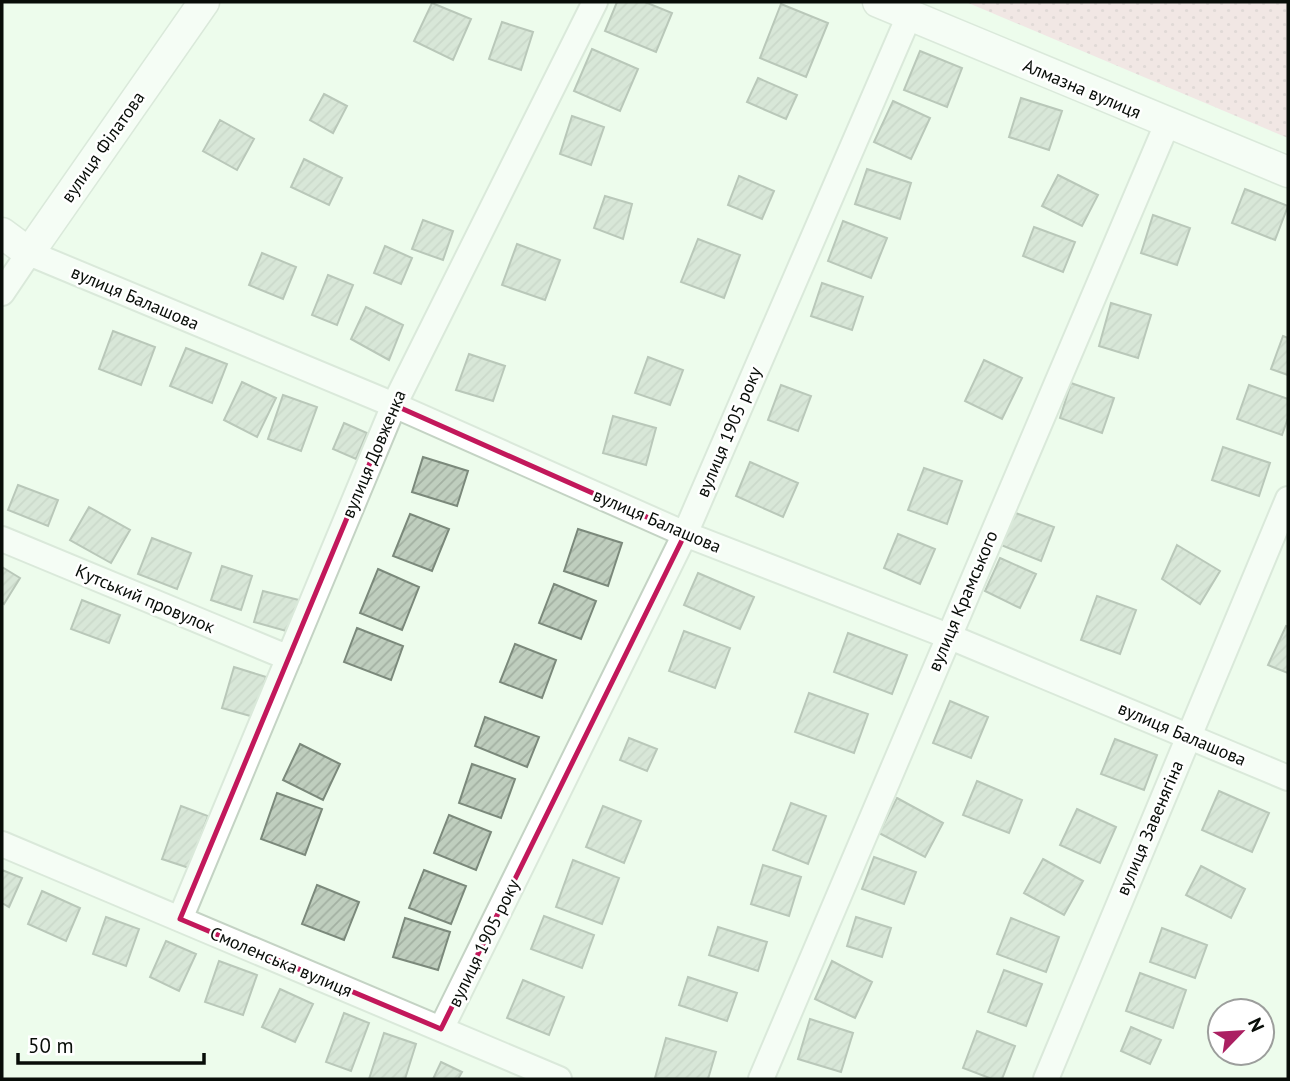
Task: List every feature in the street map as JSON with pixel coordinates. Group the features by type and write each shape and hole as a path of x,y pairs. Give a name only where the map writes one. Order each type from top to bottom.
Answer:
{"street":[{"name":"вулиця Філатова","path":"2,293 204,2"},
{"name":"вулиця Довженка","path":"180,919 394,405 595,2"},
{"name":"Алмазна вулиця","path":"878,2 1288,172"},
{"name":"вулиця 1905 року","path":"441,1029 685,534 909,16"},
{"name":"вулиця Крамського","path":"761,1079 1167,124"},
{"path":"2,233 29,253"},
{"name":"вулиця Балашова","path":"29,253 394,405 685,534 948,636 1288,778"},
{"name":"вулиця Завенягіна","path":"1046,1079 1288,499"},
{"name":"Кутський провулок","path":"2,539 289,658"},
{"name":"Смоленська вулиця","path":"2,844 559,1079"}],"highlighted area":[{"path":"394,405 685,534 441,1029 180,919"}],"shaded area":[{"path":"966,2 1288,2 1288,138"}],"building":[{"path":"617,2 645,2 672,13 656,52 605,31"},
{"path":"432,3 471,19 453,60 414,41"},
{"path":"781,4 828,23 806,77 760,58"},
{"path":"502,22 533,32 521,70 489,59"},
{"path":"592,49 638,69 620,111 574,91"},
{"path":"920,51 962,68 947,107 904,90"},
{"path":"758,78 797,95 786,119 747,102"},
{"path":"324,94 347,106 333,133 310,120"},
{"path":"1021,98 1062,111 1049,150 1009,137"},
{"path":"893,101 930,118 911,159 874,142"},
{"path":"572,116 604,127 591,165 560,154"},
{"path":"220,120 254,139 237,170 203,151"},
{"path":"304,159 342,178 329,205 291,187"},
{"path":"867,169 911,183 900,219 855,204"},
{"path":"1058,175 1098,195 1082,226 1042,206"},
{"path":"739,176 774,191 762,219 728,205"},
{"path":"1245,189 1288,206 1275,240 1232,223"},
{"path":"605,196 632,204 623,239 594,228"},
{"path":"1153,215 1190,228 1177,265 1141,253"},
{"path":"423,220 453,231 443,260 412,249"},
{"path":"843,221 887,238 871,278 828,261"},
{"path":"1034,227 1075,242 1063,272 1023,256"},
{"path":"698,239 740,255 724,298 681,282"},
{"path":"517,244 560,260 545,300 502,285"},
{"path":"385,246 412,258 401,284 374,273"},
{"path":"262,253 296,267 283,299 249,285"},
{"path":"328,275 353,285 337,325 312,315"},
{"path":"822,283 863,297 852,330 811,316"},
{"path":"1111,303 1151,315 1138,358 1099,346"},
{"path":"366,307 403,325 389,360 351,339"},
{"path":"113,331 155,347 141,385 99,369"},
{"path":"1283,336 1288,338 1288,375 1271,369"},
{"path":"186,348 227,364 212,403 170,386"},
{"path":"469,354 505,366 493,401 456,390"},
{"path":"648,357 683,370 670,405 635,393"},
{"path":"984,360 1022,378 1002,419 965,401"},
{"path":"242,382 276,398 257,437 224,420"},
{"path":"1071,383 1114,398 1102,433 1060,418"},
{"path":"781,385 811,396 798,431 768,420"},
{"path":"1249,385 1288,399 1288,418 1282,435 1237,419"},
{"path":"283,395 317,407 301,451 268,439"},
{"path":"613,416 656,428 646,465 603,453"},
{"path":"344,423 367,433 356,459 333,449"},
{"path":"1223,447 1270,463 1259,496 1212,480"},
{"path":"423,457 468,471 457,506 412,492"},
{"path":"750,462 798,483 783,517 736,496"},
{"path":"924,468 962,481 947,524 908,510"},
{"path":"18,485 58,500 48,526 8,510"},
{"path":"89,507 130,530 111,563 70,540"},
{"path":"1013,512 1054,527 1041,561 1001,545"},
{"path":"410,514 449,529 432,571 393,556"},
{"path":"578,529 622,543 608,586 564,571"},
{"path":"898,534 935,549 920,584 884,568"},
{"path":"152,538 191,553 177,589 138,574"},
{"path":"1177,545 1220,571 1200,604 1162,579"},
{"path":"1000,558 1036,574 1020,608 985,591"},
{"path":"222,566 252,576 241,610 211,600"},
{"path":"2,567 20,578 4,604 2,602"},
{"path":"378,569 419,587 402,630 360,613"},
{"path":"698,573 754,597 740,629 684,605"},
{"path":"554,584 596,601 581,639 539,623"},
{"path":"263,591 299,600 290,632 254,622"},
{"path":"1097,596 1136,610 1120,654 1081,640"},
{"path":"82,600 120,615 109,643 71,629"},
{"path":"1286,626 1288,627 1288,673 1268,665"},
{"path":"357,628 403,646 391,680 344,662"},
{"path":"684,631 730,648 715,688 669,671"},
{"path":"848,633 907,655 892,694 834,672"},
{"path":"515,644 556,660 542,698 500,682"},
{"path":"234,667 266,677 254,717 222,708"},
{"path":"809,693 868,714 854,753 795,732"},
{"path":"950,701 988,717 971,758 933,743"},
{"path":"485,717 539,737 527,767 475,746"},
{"path":"629,738 657,749 647,771 620,760"},
{"path":"1115,739 1157,755 1144,790 1101,774"},
{"path":"300,744 340,764 323,800 283,780"},
{"path":"472,764 515,779 501,818 459,803"},
{"path":"977,781 1022,800 1009,833 963,815"},
{"path":"1219,791 1269,813 1252,852 1202,830"},
{"path":"277,793 322,809 305,855 261,839"},
{"path":"897,798 943,823 925,857 879,833"},
{"path":"791,803 826,816 808,864 773,850"},
{"path":"181,806 208,816 189,868 162,859"},
{"path":"603,806 641,821 624,863 586,847"},
{"path":"1077,809 1116,827 1100,863 1060,845"},
{"path":"449,815 491,832 476,870 434,853"},
{"path":"874,857 916,872 904,904 862,889"},
{"path":"1043,859 1083,881 1064,915 1024,893"},
{"path":"573,860 619,878 602,924 556,907"},
{"path":"763,865 801,877 789,916 751,904"},
{"path":"1201,866 1245,889 1231,918 1186,895"},
{"path":"2,870 22,878 9,907 2,903"},
{"path":"424,870 466,886 451,924 409,908"},
{"path":"317,885 359,902 344,940 302,924"},
{"path":"42,891 80,908 66,941 28,924"},
{"path":"544,916 594,935 582,968 531,949"},
{"path":"106,917 139,929 126,966 93,954"},
{"path":"856,917 891,928 882,957 847,946"},
{"path":"405,918 450,932 438,970 393,957"},
{"path":"1011,918 1059,937 1046,972 997,954"},
{"path":"718,927 767,942 758,971 709,955"},
{"path":"1162,928 1207,945 1195,978 1150,962"},
{"path":"166,941 196,954 179,991 150,977"},
{"path":"219,961 257,975 243,1015 205,1002"},
{"path":"832,961 872,982 855,1018 815,999"},
{"path":"1004,970 1042,984 1026,1026 988,1012"},
{"path":"1140,973 1186,990 1173,1028 1126,1011"},
{"path":"688,977 737,993 727,1021 679,1005"},
{"path":"523,980 564,997 549,1035 507,1018"},
{"path":"280,989 313,1004 295,1042 262,1027"},
{"path":"344,1013 369,1023 351,1071 326,1062"},
{"path":"810,1019 853,1033 841,1072 798,1059"},
{"path":"1131,1027 1161,1040 1150,1064 1121,1051"},
{"path":"977,1031 1015,1046 1002,1079 992,1079 963,1068"},
{"path":"384,1033 416,1044 405,1079 369,1079"},
{"path":"666,1038 716,1052 708,1079 655,1078"},
{"path":"441,1062 462,1072 458,1079 433,1079"}]}
